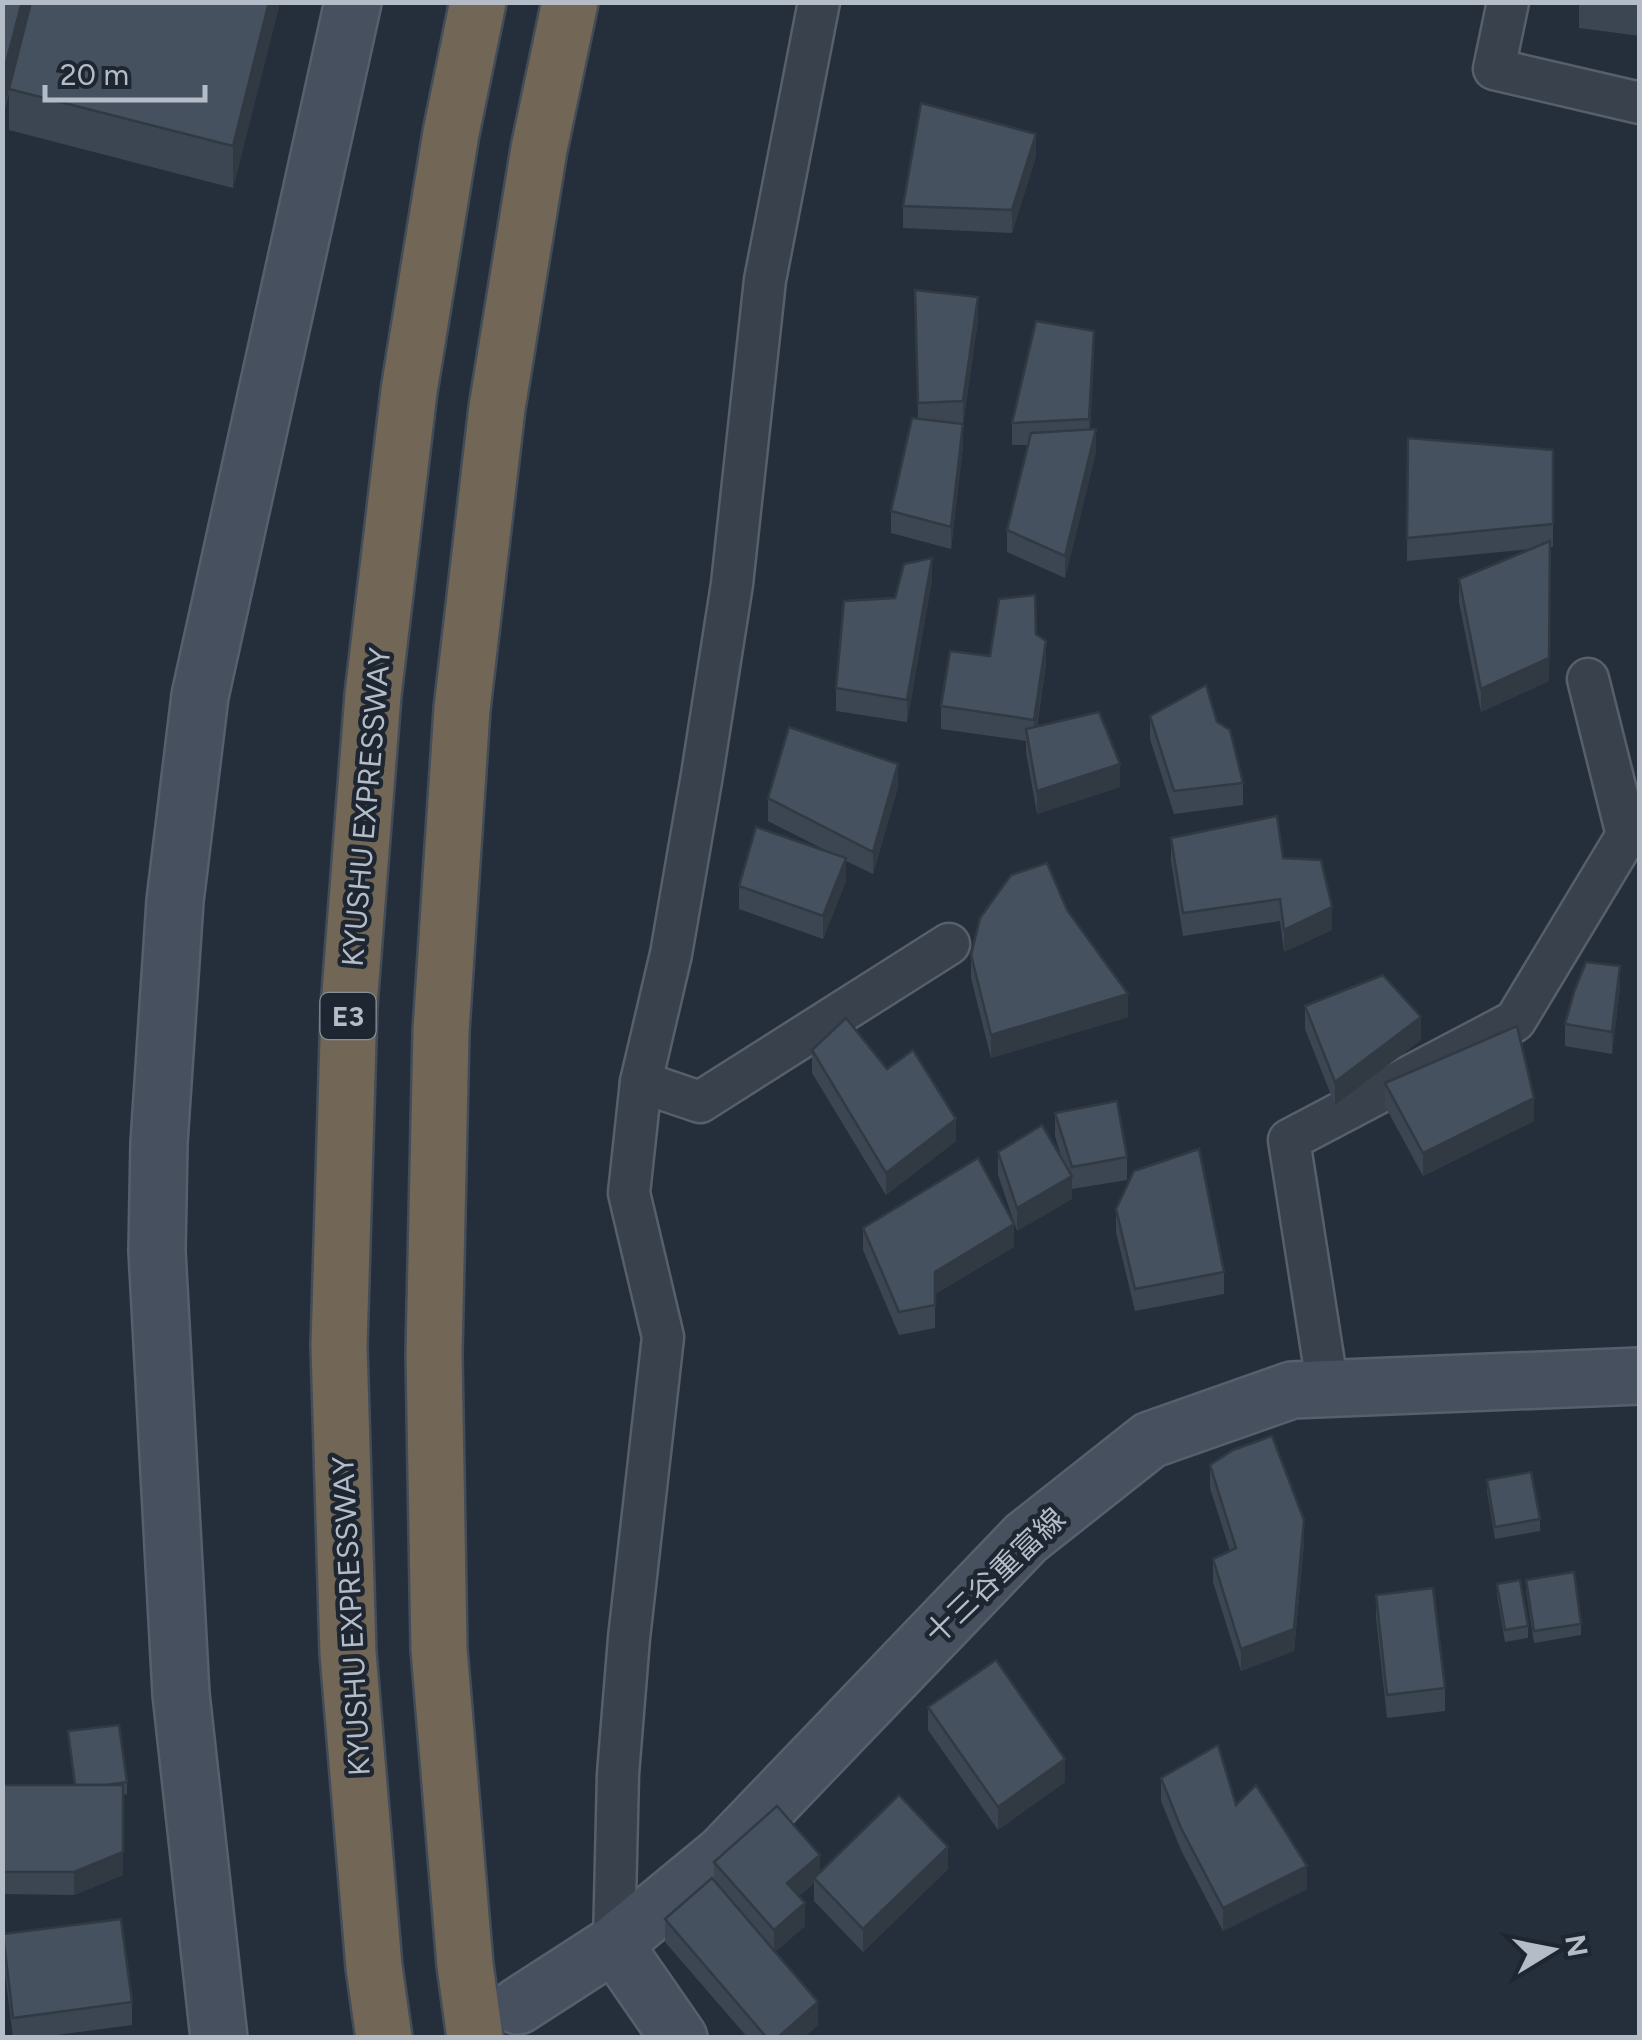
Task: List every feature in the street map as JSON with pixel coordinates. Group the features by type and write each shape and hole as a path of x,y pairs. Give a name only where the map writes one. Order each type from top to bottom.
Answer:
{"highway":[{"name":"KYUSHU EXPRESSWAY","path":"384,2038 374,1968 348,1654 339,1346 349,1006 373,695 409,391 478,2"},
{"path":"474,2038 439,1649 434,1354 441,1030 462,709 497,408 539,149 570,2"}],"street":[{"path":"219,2038 181,1694 157,1251 158,1143 176,901 200,696 353,2"},
{"path":"679,2038 614,1944 618,1774 628,1638 663,1337 629,1193 641,1082 671,954 732,584 766,280 819,2"},
{"path":"1508,2 1494,70 1640,104"},
{"path":"1328,1389 1289,1140 1515,1022 1627,836 1588,679"},
{"path":"641,1082 700,1102 949,944"},
{"name":"十三谷重富線","path":"518,2006 614,1944 722,1854 1026,1538 1150,1440 1292,1390 1640,1376"}],"building":[{"path":"2,2 22,2 2,78"},
{"path":"31,2 269,2 233,146 9,89"},
{"path":"921,103 1036,134 1012,210 903,206"},
{"path":"915,290 978,297 963,401 918,403"},
{"path":"1036,321 1094,331 1089,419 1012,423"},
{"path":"912,418 963,424 951,527 891,511"},
{"path":"1096,429 1065,556 1007,530 1031,433"},
{"path":"1408,438 1553,450 1553,524 1407,538"},
{"path":"1550,541 1549,658 1481,689 1459,579"},
{"path":"932,558 907,700 836,688 844,601 895,598 904,564"},
{"path":"1035,595 1036,634 1046,641 1034,720 941,706 950,651 990,656 999,599"},
{"path":"1206,685 1217,722 1230,730 1243,783 1174,791 1150,716"},
{"path":"1099,712 1120,764 1037,791 1026,729"},
{"path":"789,727 898,764 873,852 768,798"},
{"path":"1277,816 1283,858 1321,860 1332,907 1284,930 1280,899 1183,913 1171,838"},
{"path":"756,827 846,858 823,916 739,886"},
{"path":"1047,863 1067,910 1128,994 991,1035 971,955 980,918 1011,875"},
{"path":"1586,962 1620,966 1612,1032 1565,1024"},
{"path":"1383,975 1421,1017 1335,1082 1305,1006"},
{"path":"846,1018 887,1069 913,1050 956,1119 886,1173 812,1050"},
{"path":"1517,1026 1534,1098 1423,1153 1385,1083"},
{"path":"1117,1101 1127,1157 1072,1167 1055,1113"},
{"path":"1042,1125 1072,1176 1017,1208 998,1152"},
{"path":"1199,1149 1224,1272 1135,1289 1116,1209 1134,1171"},
{"path":"978,1158 1014,1224 935,1272 935,1305 899,1312 863,1228"},
{"path":"1272,1436 1304,1520 1294,1629 1241,1649 1213,1559 1236,1548 1210,1465 1233,1450"},
{"path":"1531,1472 1540,1519 1495,1527 1487,1480"},
{"path":"1574,1572 1581,1624 1534,1631 1526,1580"},
{"path":"1520,1580 1528,1626 1505,1630 1497,1584"},
{"path":"1433,1588 1445,1688 1387,1695 1376,1595"},
{"path":"996,1660 1065,1759 998,1807 928,1707"},
{"path":"119,1725 127,1782 75,1785 68,1731"},
{"path":"1218,1745 1236,1805 1256,1785 1307,1866 1223,1908 1181,1828 1161,1778"},
{"path":"2,1785 123,1785 123,1852 74,1872 2,1872"},
{"path":"899,1795 948,1847 863,1929 814,1878"},
{"path":"777,1806 820,1855 787,1883 805,1903 774,1930 714,1862"},
{"path":"712,1878 818,2002 777,2038 767,2038 665,1919"},
{"path":"121,1919 132,2002 13,2018 3,1934"}]}
